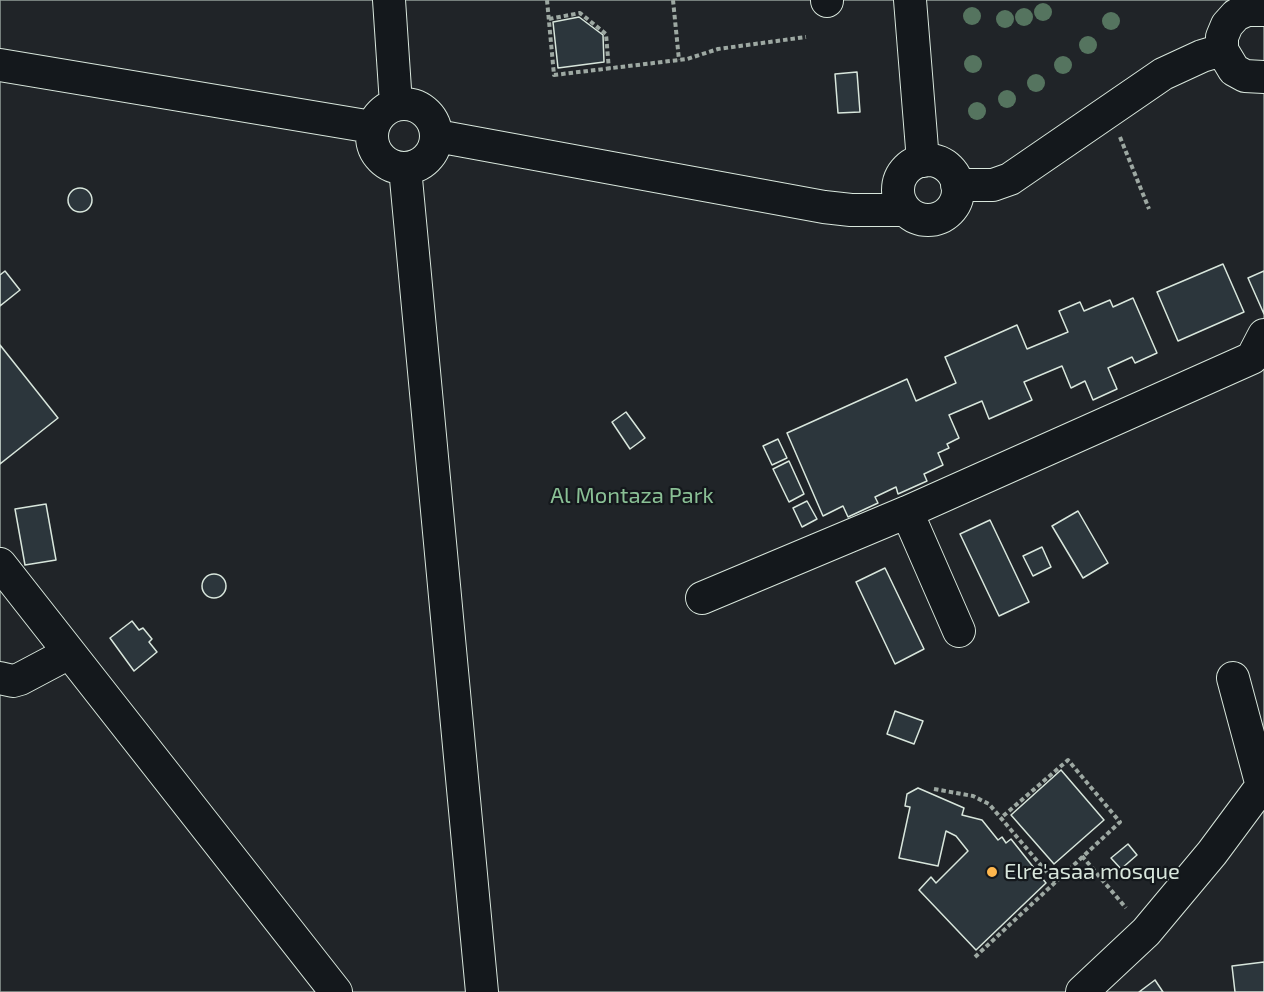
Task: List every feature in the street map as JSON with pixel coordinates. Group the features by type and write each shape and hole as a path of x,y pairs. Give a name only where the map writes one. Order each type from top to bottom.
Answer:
{"lane":[{"path":"389,0 396,104"},
{"path":"910,0 923,160"},
{"path":"1262,6 1236,15 1227,25 1222,37 1222,50 1234,70 1245,76 1264,76"},
{"path":"957,185 993,185 1010,179 1172,69 1222,50"},
{"path":"0,65 372,128"},
{"path":"396,104 420,107 435,124 437,136 435,146 424,162 405,168 386,163 373,147 372,128 381,112 396,104"},
{"path":"437,136 824,207 851,210 905,210 925,220 946,215 957,196 957,185 953,174 945,166 934,161 923,160 905,171 898,191 905,210"},
{"path":"405,168 482,992"},
{"path":"702,598 907,512 1260,353"},
{"path":"907,512 958,631"},
{"path":"0,564 336,992"},
{"path":"2,677 20,679 69,652"},
{"path":"1082,992 1146,932 1258,799 1233,678"}],"path":[{"path":"547,0 554,75 679,60 718,49 806,37"},
{"path":"673,0 679,60"},
{"path":"549,19 580,13 606,34 609,70"},
{"path":"1109,111 1149,209"},
{"path":"975,957 1120,822 1068,760 1002,817"},
{"path":"933,789 981,799 1002,817 1055,882"},
{"path":"1082,856 1146,932"}],"green space":[{"name":"Al Montaza Park","path":"0,0 1264,0 1264,992 0,992"}],"building":[{"path":"579,17 603,35 604,62 558,68 553,22"},
{"path":"857,72 860,112 838,113 835,74"},
{"path":"80,188 89,191 92,200 89,209 80,212 71,209 68,200 71,191"},
{"path":"1223,264 1244,312 1178,341 1157,292"},
{"path":"5,271 20,290 0,306 0,275"},
{"path":"1264,271 1264,314 1248,278"},
{"path":"1133,298 1157,353 1135,363 1132,357 1108,368 1117,389 1093,400 1085,381 1071,388 1062,366 1024,382 1032,400 989,419 982,401 949,415 959,438 947,444 949,448 938,453 943,465 924,474 927,481 898,494 896,487 875,497 878,503 848,517 843,506 823,516 787,433 907,379 916,401 956,383 945,357 1017,325 1027,349 1068,332 1059,311 1080,302 1084,311 1110,300 1113,307"},
{"path":"0,345 58,418 0,464"},
{"path":"626,412 645,438 630,449 612,422"},
{"path":"778,439 787,458 772,465 763,446"},
{"path":"789,461 804,494 789,502 773,469"},
{"path":"807,501 817,519 802,527 793,508"},
{"path":"46,504 56,560 25,565 15,509"},
{"path":"1078,511 1108,563 1083,578 1052,526"},
{"path":"990,520 1029,602 999,616 960,534"},
{"path":"1042,547 1051,567 1033,576 1023,556"},
{"path":"885,568 924,649 895,664 856,582"},
{"path":"214,574 223,577 226,586 223,595 214,598 205,595 202,586 205,577"},
{"path":"132,621 139,630 143,628 152,639 149,642 157,652 134,671 110,638"},
{"path":"895,711 923,721 914,744 887,734"},
{"path":"1061,770 1104,820 1054,864 1011,815"},
{"name":"Elre'asaa mosque","path":"918,788 964,808 962,815 982,820 998,840 1002,837 1006,843 1011,839 1046,883 976,950 919,890 931,877 936,883 968,851 956,836 946,831 938,866 899,858 910,807 905,806 907,794"},
{"path":"1128,844 1137,855 1121,869 1111,858"},
{"path":"1264,962 1264,992 1235,992 1232,966"},
{"path":"1155,980 1163,992 1139,992"}],"place":[{"name":"Elre'asaa mosque","path":"992,872"}]}
